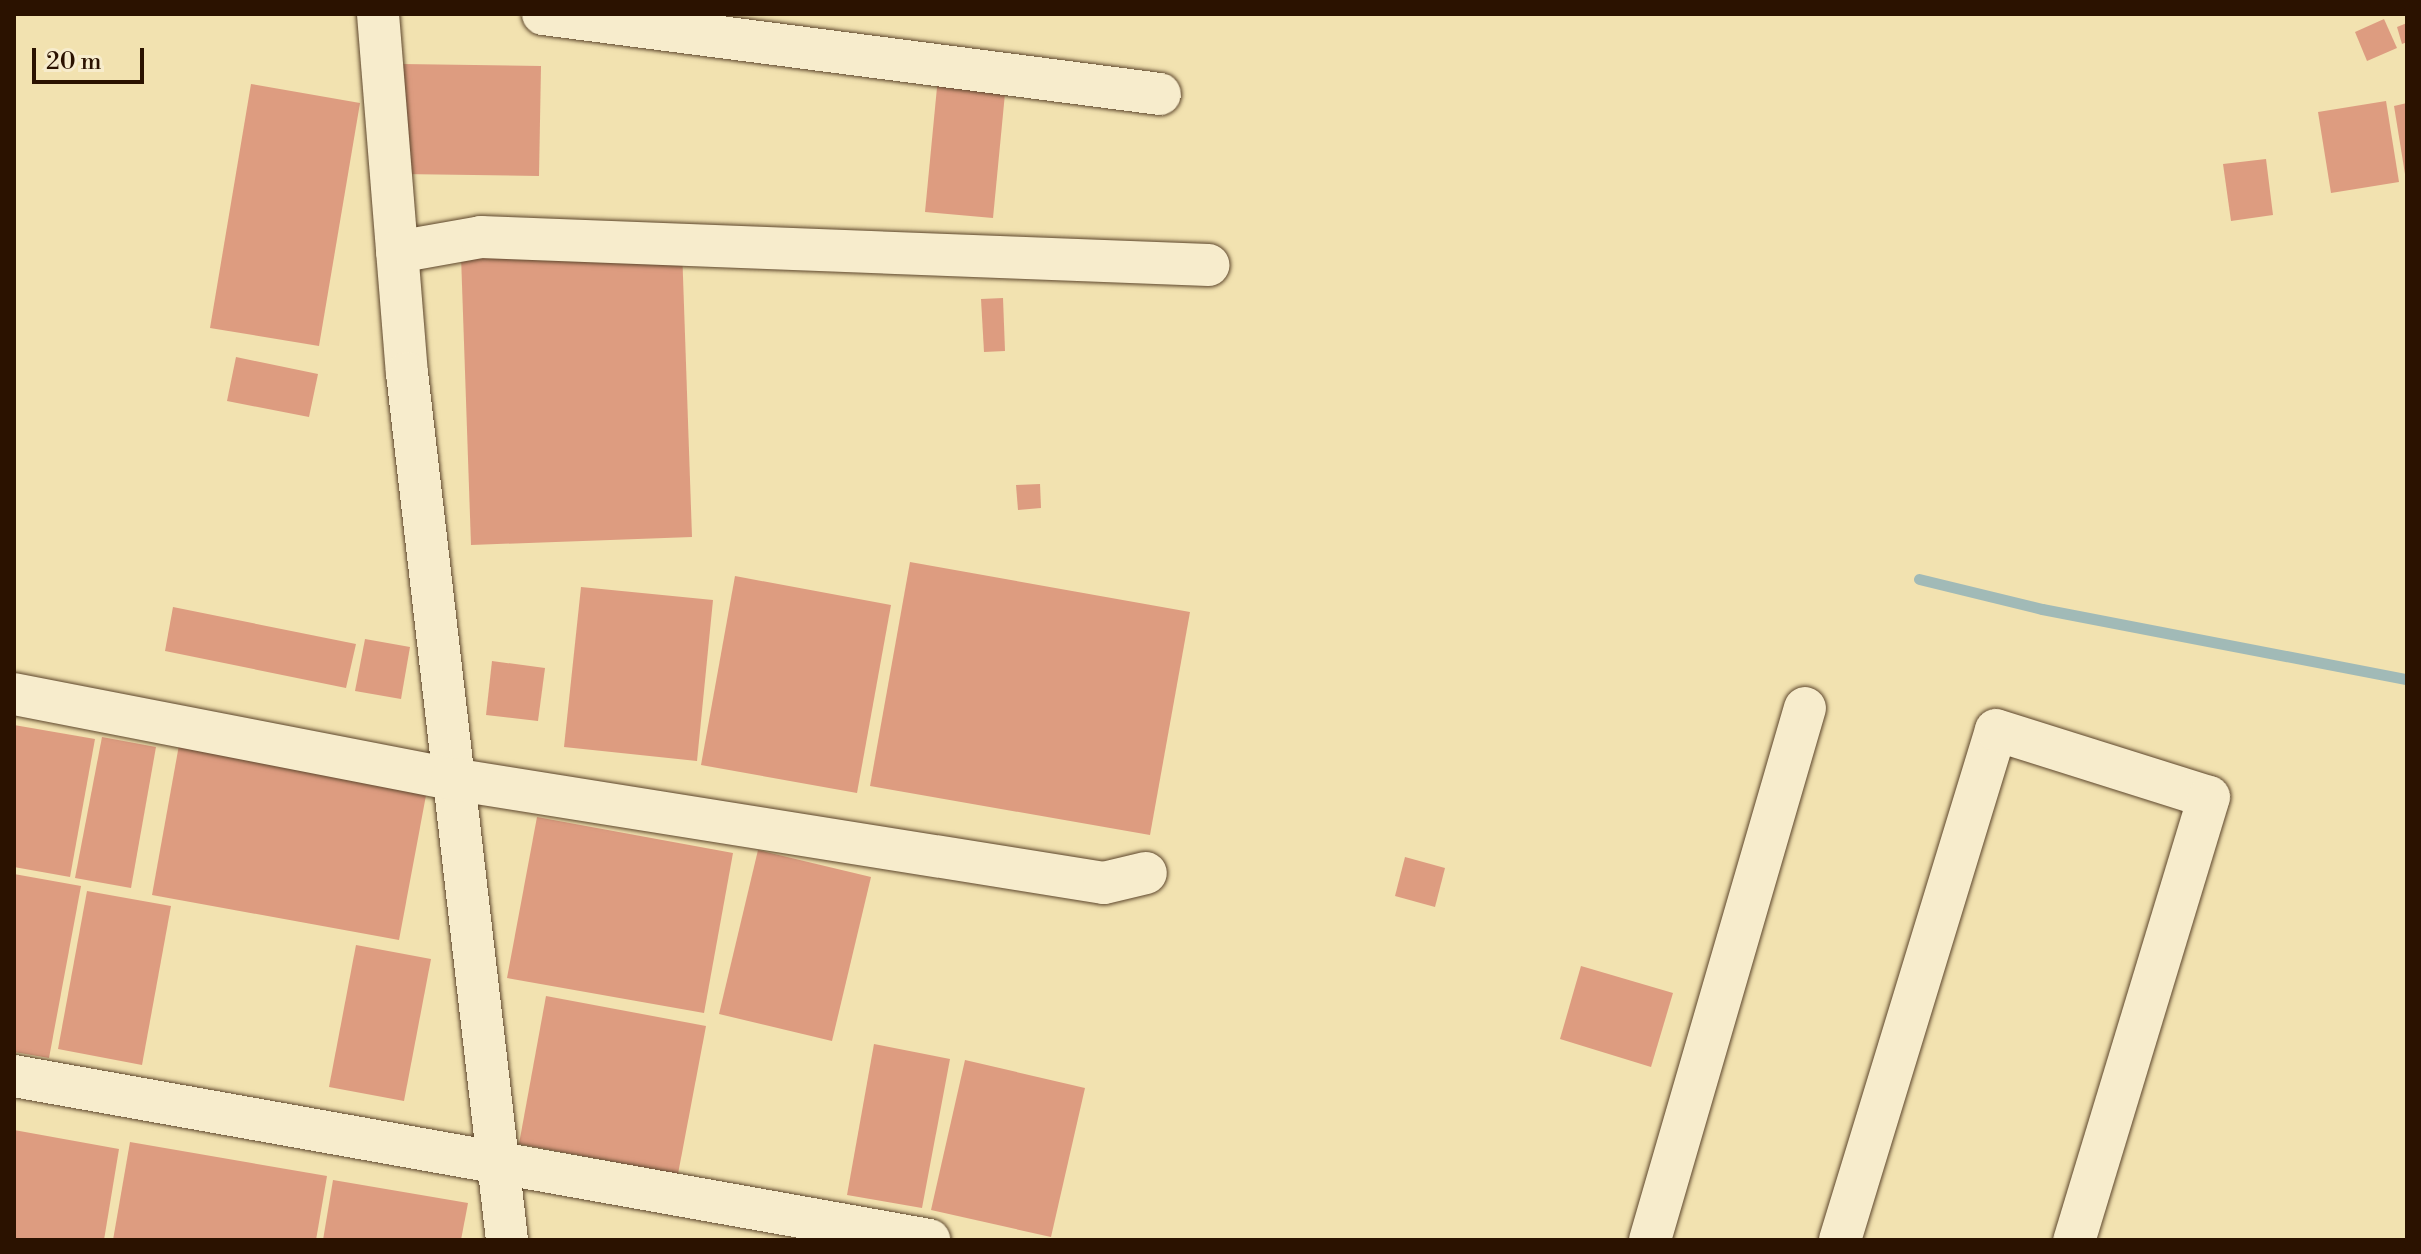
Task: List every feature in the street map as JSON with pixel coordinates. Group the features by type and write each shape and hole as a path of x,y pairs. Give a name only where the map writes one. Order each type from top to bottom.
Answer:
{"street":[{"path":"378,14 397,252 452,779 495,1163 507,1240"},
{"path":"543,14 1160,94"},
{"path":"397,252 481,237 1208,265"},
{"path":"14,694 452,779 1104,883 1146,873"},
{"path":"1650,1240 1805,708"},
{"path":"1840,1240 1996,730 2209,797 2074,1240"},
{"path":"14,1076 929,1240"}],"building":[{"path":"2384,19 2397,48 2367,61 2355,32"},
{"path":"2407,23 2407,42 2402,44 2397,27"},
{"path":"402,64 541,66 539,176 400,174"},
{"path":"938,77 1006,83 993,218 925,212"},
{"path":"251,84 360,103 319,346 210,328"},
{"path":"2386,101 2399,182 2331,193 2318,112"},
{"path":"2407,103 2407,174 2405,174 2394,106"},
{"path":"2266,159 2273,215 2231,221 2223,164"},
{"path":"682,248 692,537 471,545 461,256"},
{"path":"1003,298 1005,351 984,352 981,299"},
{"path":"236,357 318,374 309,417 227,401"},
{"path":"1040,484 1041,508 1018,510 1016,485"},
{"path":"910,562 1190,612 1150,835 870,786"},
{"path":"735,576 891,605 857,793 701,765"},
{"path":"581,587 713,600 697,761 564,747"},
{"path":"173,607 356,644 346,688 165,651"},
{"path":"365,639 410,647 401,699 355,691"},
{"path":"492,661 545,668 538,721 486,715"},
{"path":"14,725 95,739 70,877 14,867"},
{"path":"102,737 156,747 131,888 75,878"},
{"path":"179,745 427,790 399,940 152,895"},
{"path":"537,817 733,853 704,1013 507,978"},
{"path":"758,850 871,877 832,1041 719,1014"},
{"path":"1405,857 1445,868 1435,907 1395,896"},
{"path":"14,874 81,886 49,1058 14,1052"},
{"path":"87,891 171,906 142,1065 58,1049"},
{"path":"356,945 431,959 404,1101 329,1087"},
{"path":"1581,966 1673,993 1651,1067 1560,1039"},
{"path":"546,996 706,1026 678,1174 519,1144"},
{"path":"874,1044 950,1059 922,1208 847,1195"},
{"path":"965,1060 1085,1088 1051,1237 931,1210"},
{"path":"14,1130 119,1149 104,1240 14,1240"},
{"path":"130,1142 327,1176 316,1240 113,1240"},
{"path":"333,1180 468,1203 461,1240 323,1240"}],"waterway":[{"path":"1919,579 2042,609 2407,679"}]}
